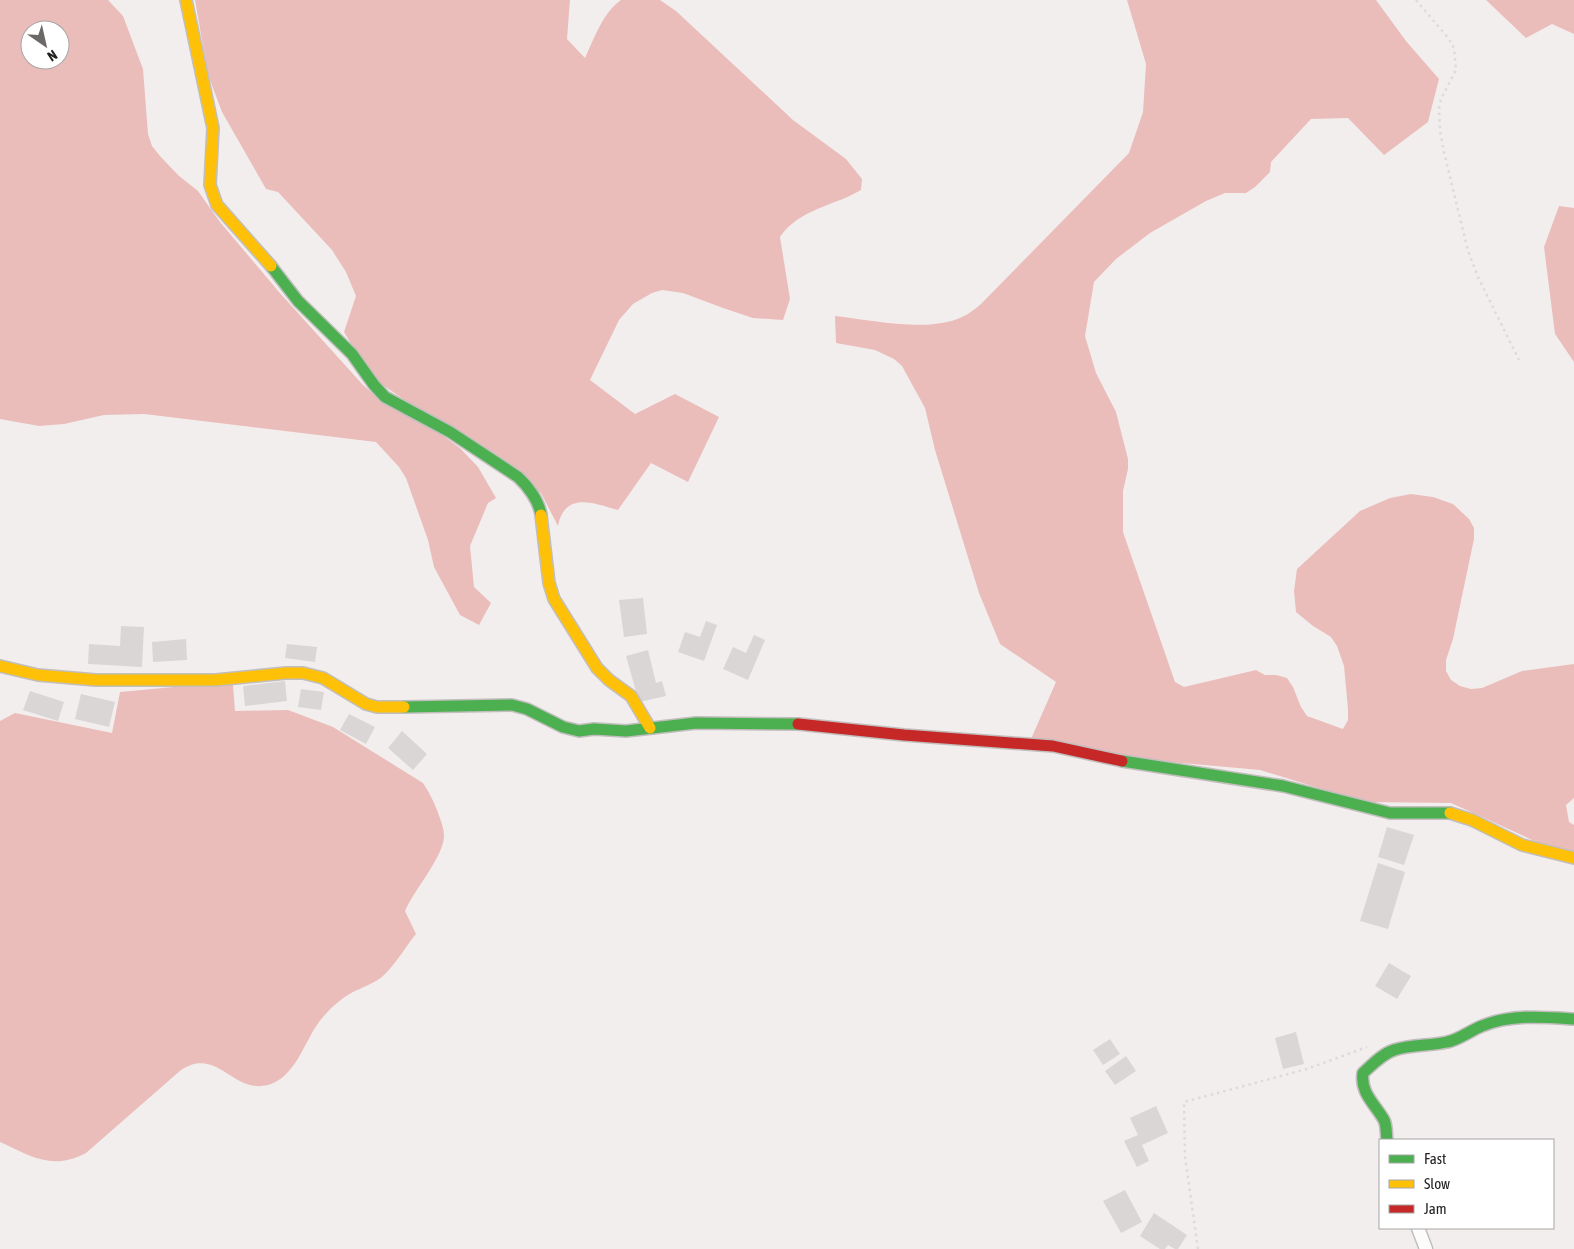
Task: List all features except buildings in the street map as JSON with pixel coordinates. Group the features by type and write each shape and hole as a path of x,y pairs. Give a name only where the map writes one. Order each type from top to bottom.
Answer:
{"street":[{"path":"186,0 213,128 210,185 217,205 258,250 298,301 352,354 385,397 450,432 526,484 540,509 549,583 554,599 597,668 609,680 631,696 650,728"},
{"path":"0,666 51,677 82,680 234,680 301,672 327,678 348,695 362,703 377,707 512,705 527,709 573,730 626,731 696,723 789,722 904,735 1053,746 1119,761 1283,786 1390,813 1433,812 1454,814 1474,821 1522,845 1574,858"},
{"path":"1387,1139 1385,1122 1365,1093 1362,1080 1363,1073 1382,1056 1394,1050 1449,1042 1481,1026 1502,1019 1548,1017 1574,1019"},
{"path":"1418,1229 1426,1249"}],"path":[{"path":"1416,0 1449,39 1454,48 1456,70 1441,98 1439,109 1440,131 1444,152 1468,251 1478,277 1519,360"},
{"path":"1198,1249 1185,1157 1184,1102 1307,1068 1368,1046"}],"shaded area":[{"path":"0,0 108,0 123,16 143,69 148,134 152,146 178,175 198,191 220,222 279,292 363,385 382,402 439,433 460,448 478,467 496,498 488,503 470,546 474,587 491,603 479,625 460,615 434,567 428,540 406,478 399,467 376,442 144,414 104,415 64,424 39,426 0,419"},
{"path":"195,0 570,0 567,39 585,58 604,19 609,11 621,0 660,0 676,11 793,120 846,159 862,179 861,190 807,214 797,220 780,237 790,299 783,320 753,318 683,293 662,290 652,293 633,304 619,320 590,380 635,414 675,394 719,417 688,482 651,463 618,510 590,503 581,502 573,504 562,515 558,526 541,493 371,377 344,332 356,296 346,272 332,250 278,192 266,189 222,112 208,75"},
{"path":"1127,0 1376,0 1406,41 1439,79 1428,122 1384,155 1348,118 1311,119 1271,162 1270,172 1255,187 1246,193 1225,193 1206,201 1150,233 1116,259 1094,282 1085,336 1096,373 1116,412 1128,459 1128,469 1123,491 1123,532 1175,682 1184,687 1256,670 1265,675 1287,678 1307,716 1343,729 1348,720 1344,666 1337,646 1331,637 1313,626 1296,612 1294,591 1297,569 1360,511 1390,498 1411,494 1433,497 1453,504 1469,519 1474,528 1474,539 1453,639 1446,660 1446,671 1451,680 1460,686 1471,689 1482,688 1522,671 1574,664 1574,798 1566,805 1569,822 1574,825 1574,852 1539,843 1451,803 1364,802 1260,770 1148,760 1031,739 1056,682 1000,644 979,593 935,450 925,408 902,366 894,359 875,350 836,343 835,316 917,325 948,322 962,317 981,304 1129,153 1143,112 1146,64"},
{"path":"1486,0 1574,0 1574,34 1552,24 1526,38"},
{"path":"1559,206 1574,208 1574,362 1555,334 1544,247"},
{"path":"195,685 233,685 235,711 288,710 333,727 423,783 437,810 443,826 444,836 443,844 434,863 405,911 416,934 383,976 348,995 326,1013 292,1067 278,1081 268,1085 255,1086 244,1083 205,1063 194,1064 181,1070 86,1153 63,1161 42,1160 0,1142 0,721 15,713 112,733 120,692"}],"traffic: fast":[{"path":"271,266 298,301 352,354 385,397 450,432 518,477 532,494 538,504 541,515"},
{"path":"404,707 512,705 527,709 563,727 579,731 594,729 626,731 696,723 798,724"},
{"path":"1122,761 1283,786 1390,813 1450,813"},
{"path":"1387,1139 1385,1122 1369,1098 1363,1080 1363,1073 1385,1054 1400,1048 1451,1041 1493,1022 1528,1017 1574,1019"}],"traffic: slow":[{"path":"186,0 213,128 210,185 217,205 271,266"},
{"path":"541,515 549,583 554,599 597,668 609,680 631,696 650,728"},
{"path":"0,666 38,675 96,680 215,680 303,673 323,678 366,704 377,707 404,707"},
{"path":"1450,813 1472,820 1522,845 1574,858"}],"traffic: jam":[{"path":"798,724 904,735 1053,746 1122,761"}]}
